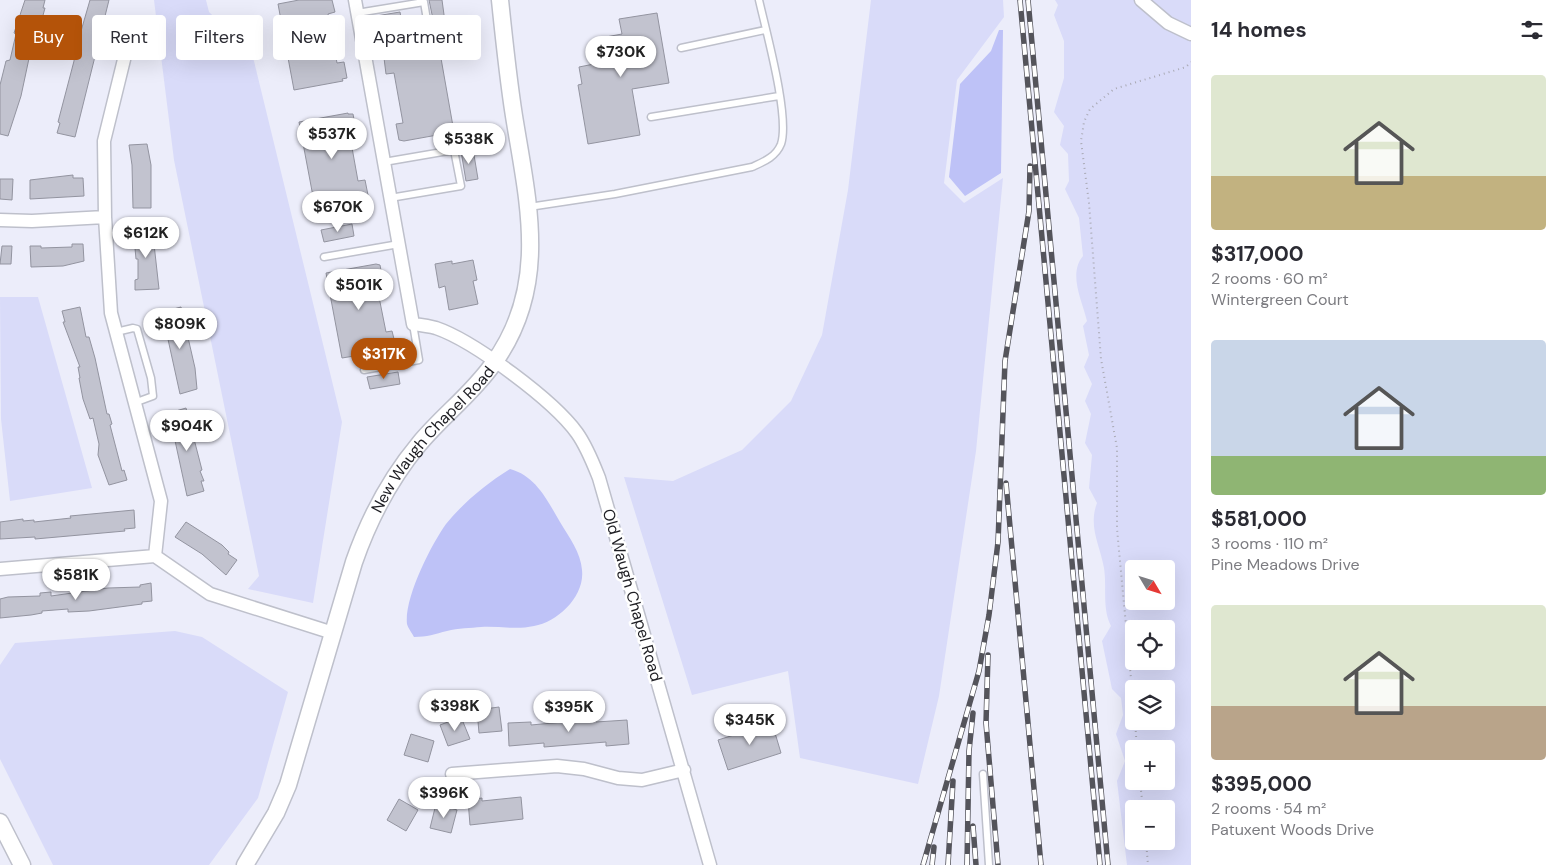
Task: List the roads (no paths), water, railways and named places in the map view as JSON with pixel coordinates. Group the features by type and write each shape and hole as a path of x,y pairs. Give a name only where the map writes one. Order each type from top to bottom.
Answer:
{"street":[{"name":"New Waugh Chapel Road","path":"245,865 276,813 288,785 354,562 366,528 379,500 420,443 480,381 495,362 516,322 528,282 532,248 529,207 510,90 500,0"},
{"path":"1141,0 1168,23 1191,34"},
{"path":"124,60 104,141 105,217 110,314 161,501 155,556"},
{"path":"366,60 413,324"},
{"path":"0,220 32,221 105,217"},
{"name":"Old Waugh Chapel Road","path":"413,324 435,328 455,337 495,362 562,415 590,454 599,478 710,865"},
{"path":"0,569 155,556 210,594 333,633"},
{"path":"452,774 557,766 584,769 618,778 642,780 684,770"},
{"path":"0,822 22,865"}],"lane":[{"path":"529,207 615,194 752,167 769,159 780,146 784,129 780,96 759,0"},
{"path":"356,6 424,2 426,15"},
{"path":"681,48 765,30"},
{"path":"651,117 780,96"},
{"path":"384,162 454,150 460,186 390,198"},
{"path":"324,257 399,244"},
{"path":"364,370 419,360 413,324"},
{"path":"116,332 133,328 137,329 151,378 153,396 134,402"},
{"path":"983,774 990,865"}],"water":[{"path":"999,30 1003,30 1001,173 965,196 949,177 960,84 991,51"},
{"path":"510,469 527,477 540,490 574,545 581,564 582,580 574,598 561,613 543,624 521,628 464,628 414,637 407,624 407,613 414,586 433,545 446,524 460,508 484,487"}],"railway":[{"path":"1020,0 1100,865"},
{"path":"1028,0 1108,865"},
{"path":"923,865 979,671 989,615 998,542 1005,361 1029,211 1030,166"},
{"path":"1006,483 1041,865"},
{"path":"988,655 986,723 998,865"},
{"path":"967,865 969,751 973,713"},
{"path":"948,865 953,781"},
{"path":"973,826 976,865"},
{"path":"932,865 934,847"}]}
